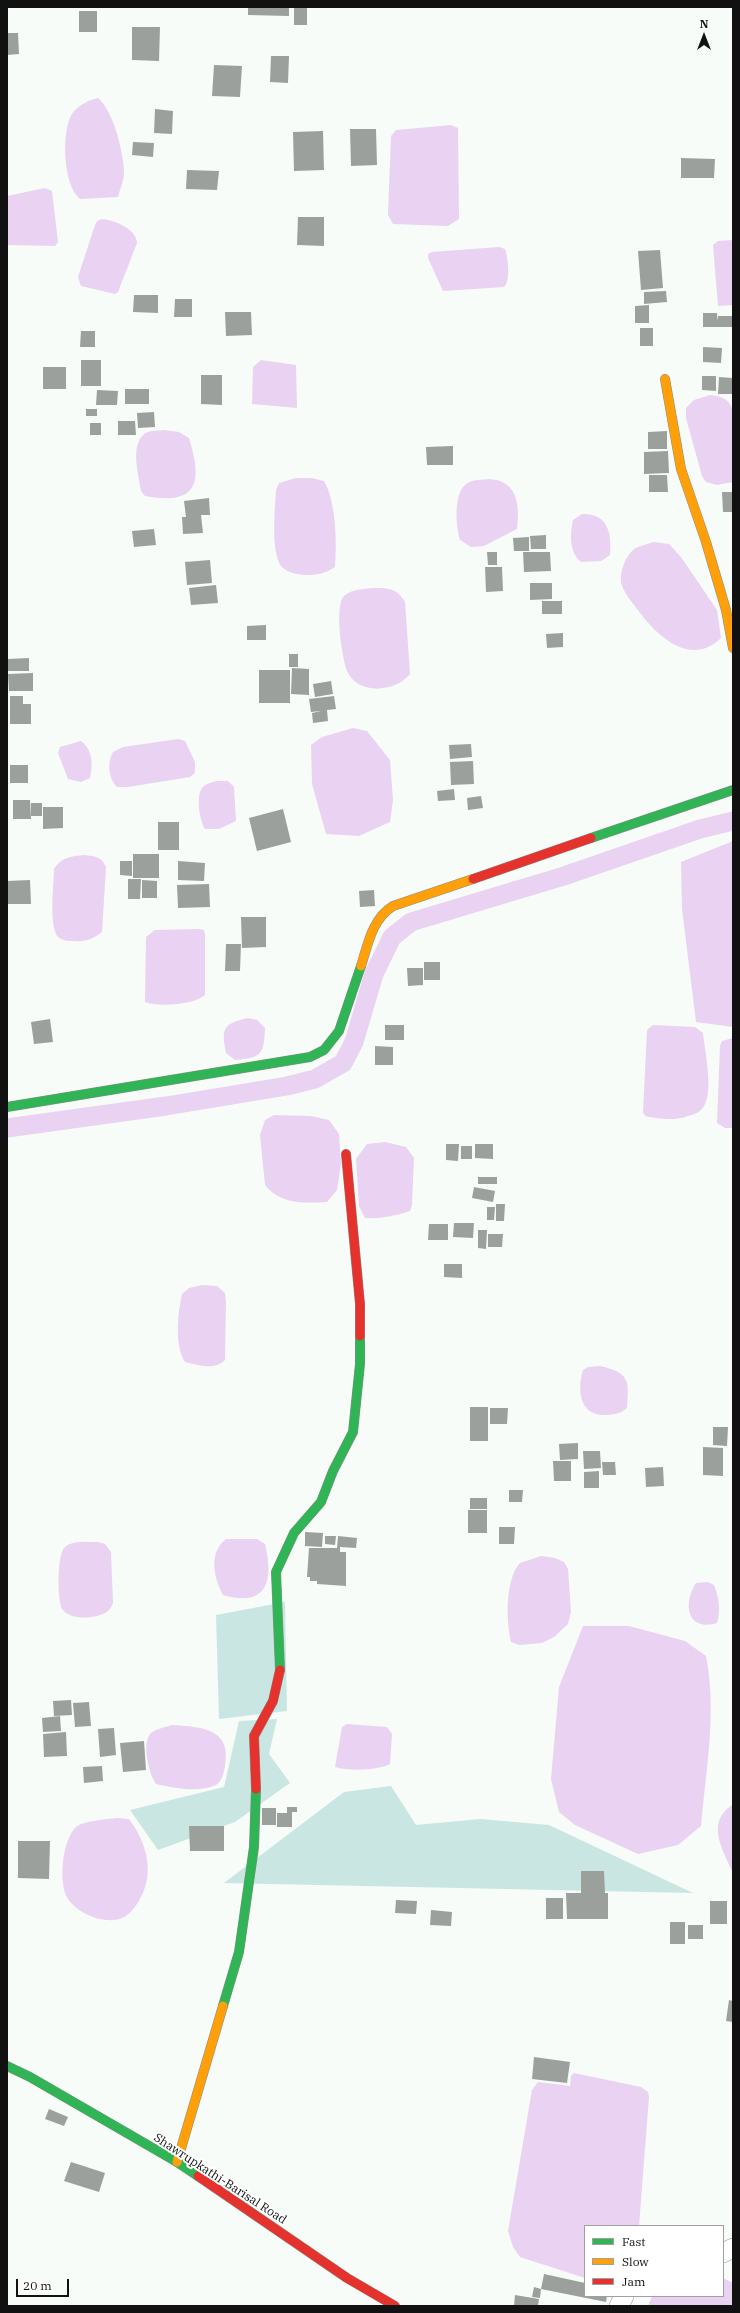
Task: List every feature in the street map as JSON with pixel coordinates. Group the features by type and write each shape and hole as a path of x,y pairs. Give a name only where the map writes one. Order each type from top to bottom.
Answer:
{"street":[{"path":"666,379 681,469 709,550 726,610 733,648"},
{"path":"7,1107 310,1057 324,1050 339,1031 375,923 393,906 733,790"},
{"path":"177,2162 239,1952 254,1847 256,1789 254,1736 273,1701 280,1675 276,1572 294,1533 321,1502 333,1471 353,1432 360,1364 360,1304 346,1154"},
{"name":"Shawrupkathi-Barisal Road","path":"7,2066 30,2077 177,2162 347,2278 395,2306"},
{"path":"724,2252 733,2248"}],"shaded area":[{"path":"98,98 108,112 117,132 122,155 124,173 123,179 118,197 80,199 74,192 67,171 65,145 66,133 68,122 74,111 84,103"},
{"path":"451,125 458,128 459,219 448,226 393,224 388,215 391,136 396,130"},
{"path":"45,188 52,191 58,242 55,246 7,245 7,196"},
{"path":"102,219 113,221 124,226 133,233 137,243 118,292 115,294 81,286 78,277 95,225 97,221"},
{"path":"733,240 733,305 718,306 713,245 718,241"},
{"path":"499,247 505,249 508,263 508,280 504,287 443,291 428,258 428,254 432,252"},
{"path":"261,360 296,365 297,408 252,404 253,367"},
{"path":"710,395 727,401 733,411 733,482 717,485 706,482 702,476 686,418 686,408 694,400"},
{"path":"164,430 179,432 189,438 193,453 195,478 192,487 187,493 177,497 163,498 145,496 141,491 137,468 136,450 138,442 142,436 148,432"},
{"path":"296,478 312,478 324,481 328,489 335,522 335,567 324,573 304,575 290,572 283,568 276,554 274,519 276,490 279,483"},
{"path":"490,479 506,484 512,490 517,504 517,529 484,546 471,547 460,540 457,519 457,503 459,495 468,482"},
{"path":"582,514 598,517 603,521 609,532 610,555 601,561 581,562 574,553 571,542 573,520"},
{"path":"654,542 669,544 681,557 717,610 721,638 709,646 697,650 686,649 664,638 645,619 625,593 621,578 622,569 626,560 634,549"},
{"path":"383,588 395,591 405,602 410,674 396,685 377,689 360,685 352,679 347,671 341,644 339,621 341,602 344,596 354,591"},
{"path":"353,728 367,731 390,760 393,800 390,822 359,836 326,834 312,784 311,745 322,737"},
{"path":"178,739 185,741 195,762 195,773 190,777 128,787 117,787 114,783 109,770 113,752 123,747"},
{"path":"81,741 90,753 92,768 90,778 81,782 68,779 58,753 60,747"},
{"path":"217,781 228,781 234,787 236,821 219,829 205,829 200,814 199,796 203,787"},
{"path":"733,841 733,1027 696,1022 682,909 681,862"},
{"path":"84,855 100,859 106,867 102,932 86,940 68,941 59,938 54,925 52,905 54,869 63,860"},
{"path":"155,930 204,930 205,935 205,995 185,1003 167,1005 145,1002 146,937"},
{"path":"248,1018 257,1020 265,1028 264,1044 260,1053 256,1056 235,1060 226,1053 224,1033 226,1028 233,1022"},
{"path":"653,1025 695,1027 703,1033 708,1070 708,1089 704,1107 700,1111 678,1119 645,1116 643,1112 647,1030"},
{"path":"733,1038 733,1128 725,1128 717,1123 720,1046 722,1041"},
{"path":"274,1115 311,1116 329,1120 339,1134 341,1164 337,1190 327,1202 310,1203 293,1201 271,1192 265,1185 260,1135 265,1120"},
{"path":"385,1142 406,1147 414,1158 412,1205 410,1211 382,1218 365,1218 359,1206 356,1159 367,1144"},
{"path":"202,1285 217,1286 225,1293 226,1302 225,1360 211,1366 201,1366 185,1362 179,1347 178,1338 178,1319 182,1294 189,1288"},
{"path":"600,1366 617,1372 626,1379 628,1391 627,1408 619,1413 607,1415 596,1414 589,1411 582,1400 580,1385 583,1370 588,1367"},
{"path":"226,1539 257,1539 265,1544 268,1557 267,1580 264,1588 258,1594 249,1598 238,1598 223,1595 217,1581 214,1566 217,1551"},
{"path":"98,1542 105,1544 111,1552 113,1603 108,1611 98,1616 84,1618 71,1616 62,1609 60,1604 59,1567 62,1551 65,1547 72,1543"},
{"path":"541,1556 555,1558 564,1562 568,1569 571,1612 568,1624 554,1637 542,1643 519,1645 511,1642 509,1633 509,1589 515,1570 520,1563"},
{"path":"708,1582 714,1585 719,1609 717,1623 707,1625 693,1620 690,1614 689,1599 696,1583"},
{"path":"285,1602 287,1711 219,1719 216,1615"},
{"path":"583,1626 629,1626 685,1641 706,1656 711,1698 711,1720 701,1826 678,1845 638,1854 575,1825 559,1812 551,1779 559,1687"},
{"path":"277,1719 269,1754 290,1783 235,1822 158,1850 130,1810 224,1787 239,1721"},
{"path":"347,1724 387,1727 392,1734 390,1764 362,1770 335,1767 342,1727"},
{"path":"172,1725 203,1729 212,1732 219,1737 224,1744 226,1753 223,1774 218,1784 202,1789 194,1789 156,1784 147,1758 146,1751 148,1738 151,1733 158,1729"},
{"path":"391,1786 416,1825 480,1819 549,1825 693,1893 224,1883 344,1792"},
{"path":"732,1805 733,1873 721,1846 718,1828 719,1820 724,1812"},
{"path":"117,1818 129,1819 139,1834 147,1860 147,1878 142,1896 130,1913 115,1920 100,1919 92,1917 78,1909 68,1899 63,1883 63,1862 67,1842 71,1833 76,1827 89,1822"},
{"path":"574,2073 641,2087 648,2092 649,2097 639,2225 584,2225 584,2278 520,2257 513,2247 508,2231 532,2090 538,2082 570,2086 571,2076"},
{"path":"724,2278 733,2283 733,2306 648,2306 652,2297 724,2297"}],"building":[{"path":"248,7 289,7 289,16 248,15"},
{"path":"294,7 307,7 307,25 294,25"},
{"path":"79,11 97,11 97,32 79,32"},
{"path":"132,27 160,27 159,61 132,60"},
{"path":"7,33 18,33 19,54 7,55"},
{"path":"271,56 289,56 288,83 270,82"},
{"path":"214,65 242,66 240,97 212,96"},
{"path":"155,109 173,111 172,134 154,133"},
{"path":"350,129 376,129 377,165 351,166"},
{"path":"323,131 324,170 294,171 293,132"},
{"path":"133,142 154,143 153,157 132,155"},
{"path":"681,158 715,159 714,178 681,178"},
{"path":"187,170 219,171 217,190 186,189"},
{"path":"298,217 324,217 324,246 297,245"},
{"path":"660,250 663,288 641,290 638,251"},
{"path":"666,291 667,302 644,304 644,292"},
{"path":"134,295 158,295 158,313 133,312"},
{"path":"175,299 192,299 192,317 174,317"},
{"path":"649,305 649,323 635,323 635,306"},
{"path":"225,312 251,312 252,335 226,336"},
{"path":"703,313 717,313 717,321 718,316 733,316 733,327 703,327"},
{"path":"640,328 653,328 653,346 640,346"},
{"path":"81,331 95,331 95,347 80,347"},
{"path":"703,347 722,348 721,363 703,362"},
{"path":"81,360 101,360 101,386 81,386"},
{"path":"43,367 66,367 66,389 43,389"},
{"path":"201,375 222,375 222,405 201,404"},
{"path":"702,376 716,376 716,391 702,390"},
{"path":"719,377 733,378 733,394 718,394"},
{"path":"125,389 149,389 149,404 125,404"},
{"path":"97,390 118,391 117,405 96,405"},
{"path":"86,409 97,409 97,416 86,416"},
{"path":"154,412 155,427 138,428 137,413"},
{"path":"118,421 135,421 136,435 118,435"},
{"path":"90,423 101,423 101,435 90,435"},
{"path":"667,431 667,449 648,449 648,432"},
{"path":"453,446 453,465 427,465 426,447"},
{"path":"668,451 669,473 644,474 644,452"},
{"path":"649,475 667,475 668,492 649,492"},
{"path":"722,492 733,492 733,512 723,512"},
{"path":"209,498 210,515 201,515 203,533 183,534 182,517 186,517 184,501"},
{"path":"154,529 156,545 134,547 132,531"},
{"path":"546,535 546,549 531,549 530,536"},
{"path":"529,537 529,551 514,551 513,538"},
{"path":"487,552 497,552 497,565 488,565"},
{"path":"523,552 550,552 551,571 524,572"},
{"path":"210,560 212,583 187,585 185,562"},
{"path":"485,567 502,567 503,591 486,592"},
{"path":"530,583 552,583 552,599 530,600"},
{"path":"216,585 218,603 191,605 189,588"},
{"path":"542,601 562,601 562,614 542,614"},
{"path":"266,625 266,640 247,640 247,626"},
{"path":"563,633 563,647 547,648 546,634"},
{"path":"289,654 298,654 298,667 289,667"},
{"path":"29,658 29,671 8,671 8,659"},
{"path":"292,668 309,669 309,695 291,694"},
{"path":"259,670 290,670 290,703 259,703"},
{"path":"33,673 33,691 9,691 8,674"},
{"path":"331,681 333,694 315,697 313,684"},
{"path":"10,696 23,696 23,704 31,704 31,724 10,724"},
{"path":"334,696 336,709 327,710 328,721 313,723 312,713 321,711 311,712 309,699"},
{"path":"471,744 472,757 450,759 449,745"},
{"path":"473,761 474,784 451,785 450,762"},
{"path":"10,765 28,765 28,783 10,783"},
{"path":"454,789 455,800 438,801 437,791"},
{"path":"481,796 483,808 468,810 467,798"},
{"path":"13,800 30,800 31,819 13,819"},
{"path":"31,803 42,803 42,816 31,816"},
{"path":"43,807 63,807 63,828 43,829"},
{"path":"283,809 291,842 257,851 249,818"},
{"path":"158,822 179,822 179,850 158,850"},
{"path":"133,854 159,854 159,878 133,878"},
{"path":"120,861 132,861 132,876 120,875"},
{"path":"178,861 205,863 204,881 178,880"},
{"path":"128,879 141,879 140,899 128,899"},
{"path":"30,880 31,904 7,904 7,881"},
{"path":"142,880 157,881 157,898 142,898"},
{"path":"209,884 210,907 178,908 177,885"},
{"path":"374,890 375,906 360,907 359,891"},
{"path":"241,917 266,917 266,947 242,948"},
{"path":"226,944 241,944 240,971 225,971"},
{"path":"424,962 440,962 440,980 424,980"},
{"path":"407,968 423,968 423,985 408,986"},
{"path":"50,1019 53,1042 34,1044 31,1022"},
{"path":"385,1025 404,1025 404,1040 385,1040"},
{"path":"375,1046 393,1047 393,1065 375,1065"},
{"path":"446,1144 459,1144 458,1161 446,1160"},
{"path":"475,1144 493,1144 493,1159 475,1158"},
{"path":"461,1146 472,1146 472,1159 461,1159"},
{"path":"478,1177 497,1177 497,1184 478,1184"},
{"path":"474,1187 495,1191 493,1202 472,1198"},
{"path":"496,1204 505,1204 504,1221 496,1221"},
{"path":"487,1207 495,1207 494,1220 487,1220"},
{"path":"454,1223 474,1223 473,1238 453,1237"},
{"path":"429,1224 448,1224 448,1240 428,1240"},
{"path":"478,1230 487,1230 486,1249 478,1248"},
{"path":"488,1234 503,1234 502,1247 488,1247"},
{"path":"444,1264 462,1264 462,1278 444,1277"},
{"path":"470,1407 488,1407 488,1441 470,1441"},
{"path":"490,1408 508,1408 507,1424 490,1424"},
{"path":"713,1427 728,1427 727,1446 713,1445"},
{"path":"578,1443 578,1459 560,1460 559,1444"},
{"path":"703,1447 723,1448 723,1476 703,1475"},
{"path":"583,1451 600,1451 601,1468 584,1469"},
{"path":"553,1461 571,1461 571,1481 554,1481"},
{"path":"602,1462 615,1462 616,1475 603,1475"},
{"path":"663,1467 664,1486 646,1487 645,1468"},
{"path":"599,1471 599,1488 584,1488 584,1472"},
{"path":"509,1490 523,1490 522,1502 509,1502"},
{"path":"470,1498 487,1498 487,1509 470,1509"},
{"path":"468,1510 487,1510 487,1533 468,1533"},
{"path":"499,1527 515,1527 514,1544 499,1544"},
{"path":"305,1532 323,1533 322,1547 305,1546"},
{"path":"325,1536 336,1536 335,1545 325,1544"},
{"path":"338,1536 357,1538 356,1548 340,1547 340,1552 346,1552 346,1586 317,1584 317,1581 310,1581 310,1577 307,1577 309,1548 337,1548"},
{"path":"71,1700 72,1715 54,1716 53,1701"},
{"path":"89,1702 91,1726 75,1727 73,1703"},
{"path":"60,1716 61,1731 43,1732 42,1718"},
{"path":"114,1728 116,1755 100,1757 98,1729"},
{"path":"66,1732 67,1756 44,1757 43,1734"},
{"path":"144,1741 146,1770 123,1772 120,1743"},
{"path":"102,1766 103,1781 84,1783 83,1767"},
{"path":"287,1807 297,1807 297,1812 292,1812 292,1827 277,1827 277,1813 287,1813"},
{"path":"262,1808 276,1808 276,1825 262,1825"},
{"path":"189,1826 224,1826 224,1851 190,1851"},
{"path":"18,1841 50,1841 49,1879 18,1878"},
{"path":"581,1871 604,1871 605,1893 608,1893 608,1919 567,1919 566,1893 581,1893"},
{"path":"546,1898 563,1898 563,1919 546,1919"},
{"path":"396,1900 417,1901 416,1914 395,1913"},
{"path":"710,1901 727,1901 727,1924 710,1924"},
{"path":"431,1910 452,1912 451,1926 430,1925"},
{"path":"670,1922 685,1922 685,1944 670,1944"},
{"path":"688,1925 703,1925 703,1939 688,1939"},
{"path":"729,2000 733,2001 733,2022 726,2021"},
{"path":"534,2057 570,2062 567,2083 532,2079"},
{"path":"49,2109 68,2117 64,2126 45,2119"},
{"path":"71,2162 105,2173 99,2192 64,2181"},
{"path":"544,2274 584,2283 584,2297 607,2297 606,2302 541,2289"},
{"path":"534,2287 541,2289 540,2298 532,2297"},
{"path":"515,2295 539,2299 538,2306 514,2306"}],"waterway":[{"path":"7,1128 166,1106 287,1086 315,1079 343,1063 354,1042 374,974 392,937 411,922 564,876 700,829 733,821"}],"traffic: fast":[{"path":"591,838 733,790"},
{"path":"7,1107 310,1057 324,1050 339,1031 361,966"},
{"path":"280,1670 276,1572 294,1533 321,1502 333,1471 353,1432 360,1364 360,1336"},
{"path":"223,2006 239,1952 254,1847 256,1789"},
{"path":"7,2066 30,2077 177,2162 198,2176"}],"traffic: slow":[{"path":"665,379 681,469 706,542 726,610 733,648"},
{"path":"361,966 375,925 386,911 393,906 473,879"},
{"path":"177,2162 223,2006"}],"traffic: jam":[{"path":"473,879 591,838"},
{"path":"346,1154 360,1304 360,1336"},
{"path":"256,1789 254,1736 273,1701 280,1670"},
{"path":"198,2176 347,2278 395,2306"}]}
